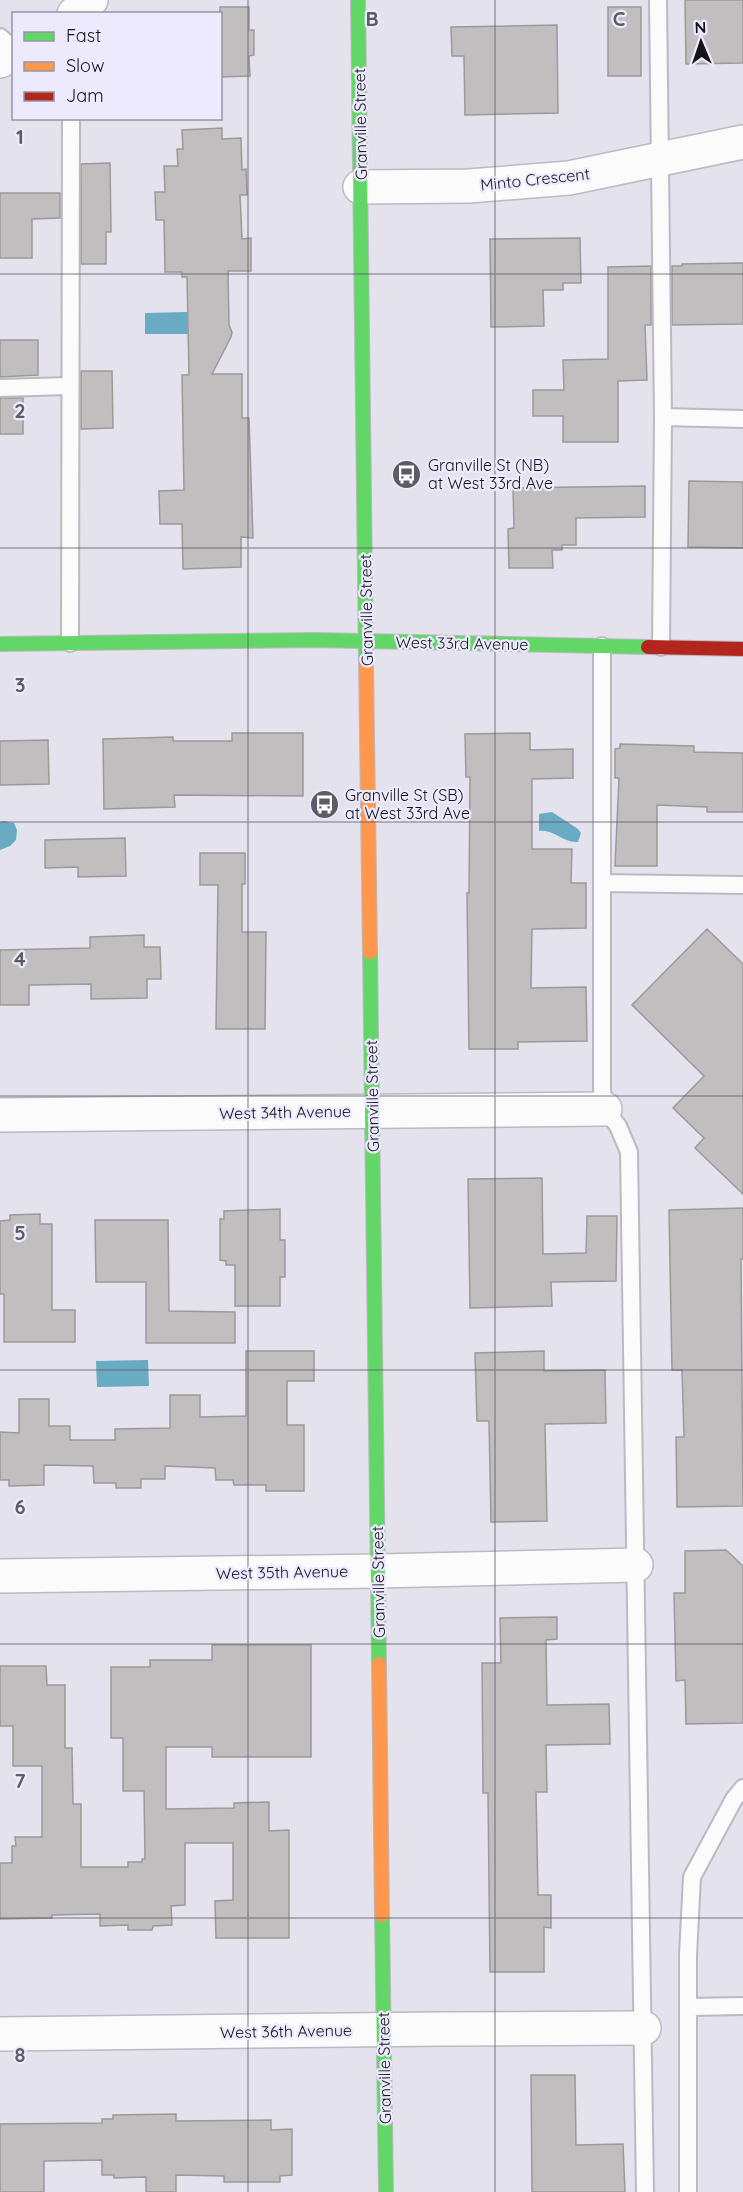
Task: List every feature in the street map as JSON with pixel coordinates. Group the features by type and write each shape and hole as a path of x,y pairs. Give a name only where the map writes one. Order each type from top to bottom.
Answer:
{"main road":[{"name":"Granville Street","path":"358,0 386,2192"},
{"name":"West 33rd Avenue","path":"0,644 366,642 743,649"}],"street":[{"path":"76,12 91,0"},
{"name":"Minto Crescent","path":"360,187 469,186 568,178 743,142"},
{"name":"West 34th Avenue","path":"0,1115 605,1108"},
{"name":"West 35th Avenue","path":"0,1576 636,1565"},
{"name":"West 36th Avenue","path":"0,2034 644,2028"}],"lane":[{"path":"658,0 663,417 661,647"},
{"path":"0,37 12,50"},
{"path":"70,643 71,120"},
{"path":"0,388 69,386"},
{"path":"663,417 743,419"},
{"path":"602,646 602,1090 605,1108 618,1126 629,1152 645,2192"},
{"path":"602,883 743,885"},
{"path":"688,2192 688,1955 692,1877 734,1799 743,1788"},
{"path":"688,2007 743,2006"}],"water":[{"path":"187,312 188,334 145,334 145,313"},
{"path":"552,812 578,829 581,833 578,842 539,831 539,814"},
{"path":"0,822 14,823 17,830 16,840 10,846 0,850"},
{"path":"148,1360 149,1386 97,1387 96,1361"}],"building":[{"path":"685,0 743,0 743,63 686,64"},
{"path":"220,7 249,7 249,30 254,30 254,55 249,56 250,76 222,77 222,12 220,12"},
{"path":"608,7 641,7 641,76 608,76"},
{"path":"557,25 558,113 465,115 464,56 452,56 451,27"},
{"path":"222,128 222,139 241,138 242,170 246,169 247,195 240,195 242,239 251,238 251,271 228,271 229,325 232,332 212,374 242,374 242,418 249,418 253,538 241,537 241,567 183,569 182,524 160,524 159,491 184,490 182,375 189,375 187,277 182,277 182,272 165,272 164,220 156,220 155,192 165,192 164,166 178,166 177,149 183,149 182,130"},
{"path":"110,163 111,232 106,232 106,264 81,264 81,164"},
{"path":"0,193 60,193 60,218 32,219 32,258 0,258"},
{"path":"580,238 581,283 563,283 563,290 543,290 544,326 491,327 490,239"},
{"path":"743,263 743,324 672,325 672,266"},
{"path":"651,266 651,325 645,325 647,380 618,381 618,442 563,442 563,416 533,416 533,390 564,390 563,360 608,359 608,267"},
{"path":"0,340 38,340 38,375 0,377"},
{"path":"81,371 112,371 113,428 81,429"},
{"path":"0,398 23,398 23,434 0,434"},
{"path":"689,481 743,482 743,548 688,547"},
{"path":"645,486 645,517 576,518 576,545 562,545 562,550 552,550 553,568 509,568 508,529 514,528 513,488"},
{"path":"232,733 303,733 303,796 174,795 175,807 104,809 103,739 173,737 173,741 232,741"},
{"path":"530,733 530,750 573,749 573,778 532,779 532,849 572,849 571,883 586,883 586,928 532,929 531,988 586,987 587,1041 518,1042 518,1049 469,1049 467,893 469,893 470,777 466,777 465,734"},
{"path":"48,740 49,784 0,785 0,741"},
{"path":"620,744 694,746 694,752 743,753 743,812 707,812 707,807 657,805 657,866 615,866 619,778 615,778 615,749 620,748"},
{"path":"125,838 126,876 78,877 78,867 45,868 45,840"},
{"path":"200,853 245,853 245,884 242,884 242,932 266,932 265,1029 216,1029 218,885 200,885"},
{"path":"707,929 743,964 743,1194 695,1148 704,1138 673,1108 704,1076 632,1005"},
{"path":"144,935 144,947 160,947 161,979 147,979 147,998 91,999 91,984 29,985 29,1005 0,1005 0,950 90,948 90,937"},
{"path":"542,1178 543,1254 586,1253 587,1216 617,1216 616,1281 551,1282 552,1306 470,1308 468,1179"},
{"path":"743,1208 743,1259 741,1259 743,1506 677,1507 676,1437 684,1437 682,1370 672,1370 669,1210"},
{"path":"280,1209 280,1240 285,1240 285,1277 280,1277 280,1306 235,1306 235,1265 226,1265 226,1261 220,1260 220,1219 224,1219 224,1211"},
{"path":"40,1214 40,1224 52,1224 52,1310 75,1310 75,1342 4,1342 4,1294 0,1294 0,1221 10,1220 10,1215"},
{"path":"95,1220 168,1220 169,1311 235,1312 235,1343 146,1343 146,1282 96,1282"},
{"path":"246,1351 314,1351 314,1381 287,1381 287,1425 304,1425 304,1491 266,1491 266,1485 234,1485 233,1480 216,1480 215,1468 165,1466 165,1479 141,1479 141,1488 116,1488 116,1483 94,1483 93,1466 44,1465 44,1485 9,1486 9,1480 0,1480 0,1432 19,1433 19,1399 49,1399 49,1426 70,1426 70,1440 115,1440 115,1429 170,1428 170,1395 200,1395 200,1417 246,1416"},
{"path":"544,1351 544,1371 605,1370 606,1423 545,1424 547,1521 491,1522 489,1421 477,1421 475,1353"},
{"path":"726,1550 743,1566 743,1723 686,1724 685,1680 676,1681 674,1593 685,1593 685,1551"},
{"path":"557,1617 557,1639 546,1640 547,1705 609,1704 610,1744 546,1745 547,1792 536,1792 538,1895 551,1895 551,1928 544,1927 544,1972 490,1972 488,1793 483,1793 482,1663 501,1663 500,1618"},
{"path":"212,1645 311,1645 311,1757 212,1757 212,1747 166,1747 166,1809 234,1808 234,1803 269,1802 269,1831 289,1830 289,1938 216,1938 215,1901 233,1900 233,1843 185,1843 185,1905 171,1906 172,1925 153,1926 152,1930 128,1930 128,1925 100,1926 100,1914 0,1919 0,1863 12,1863 12,1846 16,1846 15,1837 42,1837 42,1766 13,1766 13,1726 0,1726 0,1666 46,1666 47,1685 65,1685 65,1748 72,1748 73,1804 81,1804 81,1867 128,1867 128,1862 142,1862 142,1859 145,1859 144,1791 123,1791 123,1738 111,1738 111,1667 150,1667 150,1660 212,1660"},
{"path":"531,2075 575,2075 576,2145 623,2144 625,2192 532,2192"},
{"path":"176,2114 176,2121 271,2120 271,2130 292,2129 292,2175 280,2176 280,2182 224,2182 224,2176 176,2175 176,2192 146,2192 146,2177 114,2178 114,2175 102,2175 102,2160 44,2161 44,2192 0,2192 0,2124 102,2123 102,2119 113,2119 113,2115"}],"traffic: fast":[{"path":"358,0 366,661"},
{"path":"0,644 314,640 648,647"},
{"path":"370,952 379,1664"},
{"path":"382,1915 386,2192"}],"traffic: slow":[{"path":"366,661 370,952"},
{"path":"379,1664 382,1915"}],"traffic: jam":[{"path":"648,647 743,649"}],"place":[{"name":"Granville St (NB) at West 33rd Ave","path":"407,474"},
{"name":"Granville St (SB) at West 33rd Ave","path":"324,804"}]}
